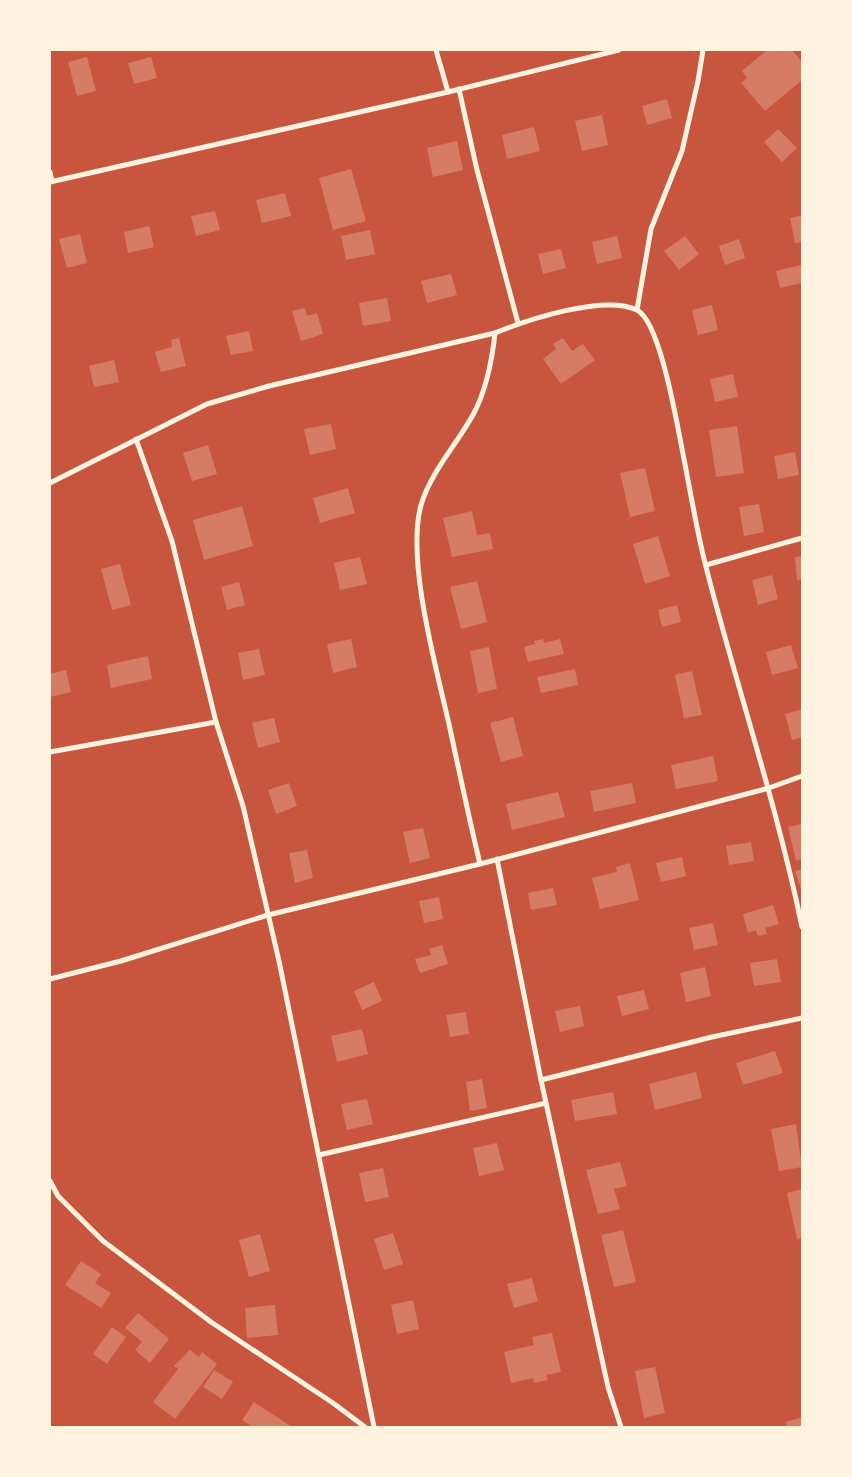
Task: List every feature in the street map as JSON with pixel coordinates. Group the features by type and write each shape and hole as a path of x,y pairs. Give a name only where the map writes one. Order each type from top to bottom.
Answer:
{"street":[{"path":"436,50 448,92"},
{"path":"50,172 51,181 448,92 619,50"},
{"path":"637,310 651,229 682,151 703,50"},
{"path":"459,89 477,170 511,288 518,323"},
{"path":"50,483 207,404 269,386 494,333 518,323 574,308 607,305 637,310 645,317 655,336 666,375 706,565 769,788 802,927"},
{"path":"480,864 432,651 417,540 422,504 434,476 474,412 484,389 492,364 494,333"},
{"path":"136,439 172,541 216,722 243,806 319,1156 374,1427"},
{"path":"706,565 802,538"},
{"path":"50,752 216,722"},
{"path":"50,979 121,961 268,915 480,864 769,788 802,776"},
{"path":"497,859 541,1080 608,1387 621,1427"},
{"path":"541,1080 712,1037 802,1018"},
{"path":"319,1156 546,1102"},
{"path":"50,1182 58,1196 103,1242 211,1322 333,1403 365,1427"}],"building":[{"path":"767,50 776,50 778,52 780,50 792,50 802,62 802,80 765,111 741,83 747,78 742,71"},
{"path":"87,57 96,91 77,96 68,62"},
{"path":"151,57 157,78 134,84 128,63"},
{"path":"667,99 672,118 647,125 642,106"},
{"path":"602,115 608,145 582,151 575,121"},
{"path":"534,127 540,151 507,159 502,135"},
{"path":"778,129 797,148 782,162 764,142"},
{"path":"457,141 463,170 433,177 427,148"},
{"path":"351,169 366,221 333,230 319,178"},
{"path":"285,193 291,216 262,223 256,200"},
{"path":"215,211 220,230 196,236 191,216"},
{"path":"802,215 802,242 795,243 790,218"},
{"path":"149,226 154,247 128,253 124,232"},
{"path":"370,230 375,254 346,260 341,236"},
{"path":"80,234 87,263 67,268 59,239"},
{"path":"617,236 622,258 597,264 592,242"},
{"path":"685,236 699,254 679,270 664,251"},
{"path":"739,239 745,258 725,265 719,246"},
{"path":"561,249 566,268 543,274 538,254"},
{"path":"801,265 802,283 780,288 776,271"},
{"path":"451,274 457,295 427,303 421,281"},
{"path":"387,298 391,321 363,326 359,303"},
{"path":"712,305 718,330 698,335 692,310"},
{"path":"305,308 307,316 317,313 323,334 301,341 292,311"},
{"path":"249,331 253,351 231,355 226,336"},
{"path":"179,338 186,366 161,372 155,352 172,347 171,340"},
{"path":"563,338 572,351 583,344 595,360 561,384 543,359 556,349 553,344"},
{"path":"114,360 119,382 94,387 89,366"},
{"path":"733,374 738,397 715,402 710,379"},
{"path":"331,424 336,449 310,455 304,429"},
{"path":"737,426 744,473 716,477 709,430"},
{"path":"208,445 217,474 192,481 183,453"},
{"path":"795,452 799,475 778,479 774,456"},
{"path":"645,468 655,511 630,517 620,473"},
{"path":"348,488 355,513 320,523 313,498"},
{"path":"759,504 764,532 744,536 739,507"},
{"path":"242,506 253,546 204,560 193,520"},
{"path":"472,511 477,535 490,533 493,549 452,557 443,518"},
{"path":"658,536 670,576 645,584 633,544"},
{"path":"802,556 802,580 797,580 795,557"},
{"path":"360,557 367,584 340,590 334,563"},
{"path":"120,564 131,605 112,610 101,569"},
{"path":"772,575 778,599 758,605 752,580"},
{"path":"477,581 487,622 461,629 450,587"},
{"path":"239,582 245,605 227,610 221,587"},
{"path":"677,605 681,622 662,627 658,610"},
{"path":"351,639 357,667 333,673 327,644"},
{"path":"543,639 544,643 560,639 564,654 528,662 524,647 535,644 534,641"},
{"path":"791,645 798,668 772,675 766,652"},
{"path":"489,647 497,689 478,693 470,651"},
{"path":"259,649 265,675 243,680 238,653"},
{"path":"148,656 152,679 111,688 107,665"},
{"path":"575,669 578,685 541,693 537,677"},
{"path":"66,670 71,692 50,697 50,674"},
{"path":"692,671 702,715 684,718 675,675"},
{"path":"802,709 802,737 792,740 785,714"},
{"path":"513,717 523,756 501,762 490,723"},
{"path":"274,718 280,742 258,748 252,723"},
{"path":"713,756 718,781 676,789 671,765"},
{"path":"289,783 297,806 276,814 268,790"},
{"path":"632,783 636,803 594,812 590,791"},
{"path":"558,792 565,817 512,830 506,804"},
{"path":"802,824 802,859 796,861 788,827"},
{"path":"423,828 430,858 410,863 403,832"},
{"path":"751,842 754,861 729,865 726,846"},
{"path":"307,850 313,878 295,883 289,853"},
{"path":"682,857 686,876 661,882 656,863"},
{"path":"630,863 639,900 600,909 592,878 617,872 616,867"},
{"path":"802,869 802,892 795,871"},
{"path":"553,888 557,905 531,910 528,893"},
{"path":"439,897 443,919 424,923 419,901"},
{"path":"773,905 779,924 765,928 767,934 758,936 756,930 748,933 743,914"},
{"path":"713,923 718,945 694,950 689,928"},
{"path":"442,945 448,964 420,973 415,959 431,955 429,949"},
{"path":"777,959 781,982 754,986 750,963"},
{"path":"705,967 711,996 686,1002 680,973"},
{"path":"374,982 382,1001 362,1010 354,991"},
{"path":"644,990 649,1009 622,1016 617,996"},
{"path":"580,1006 584,1026 560,1032 555,1011"},
{"path":"466,1012 469,1034 450,1037 446,1015"},
{"path":"362,1029 368,1054 337,1062 331,1036"},
{"path":"775,1051 783,1073 743,1085 736,1063"},
{"path":"696,1072 702,1098 655,1110 649,1084"},
{"path":"482,1079 487,1108 470,1111 466,1082"},
{"path":"613,1092 617,1114 575,1121 571,1100"},
{"path":"367,1099 373,1124 347,1130 341,1104"},
{"path":"796,1124 802,1167 779,1171 771,1129"},
{"path":"497,1143 504,1170 479,1176 473,1148"},
{"path":"620,1162 627,1186 614,1189 620,1209 598,1214 586,1170"},
{"path":"383,1168 389,1197 365,1202 359,1173"},
{"path":"802,1189 802,1238 797,1239 787,1193"},
{"path":"623,1230 636,1282 614,1287 601,1235"},
{"path":"393,1233 403,1264 384,1270 374,1239"},
{"path":"260,1234 270,1271 249,1277 239,1240"},
{"path":"81,1261 101,1274 95,1283 111,1293 101,1308 65,1285"},
{"path":"532,1278 538,1301 514,1308 507,1284"},
{"path":"413,1300 419,1329 397,1334 391,1305"},
{"path":"275,1305 278,1335 247,1338 245,1308"},
{"path":"138,1313 169,1339 150,1363 135,1350 142,1342 125,1328"},
{"path":"112,1327 126,1337 107,1364 93,1354"},
{"path":"552,1333 561,1372 546,1375 548,1380 534,1383 533,1378 511,1383 504,1352 534,1345 532,1337"},
{"path":"190,1350 199,1357 202,1352 217,1364 175,1419 153,1402 178,1369 174,1366"},
{"path":"655,1367 665,1413 644,1418 635,1371"},
{"path":"214,1370 233,1382 222,1399 203,1387"},
{"path":"254,1402 292,1427 253,1427 242,1420"},
{"path":"802,1417 802,1427 787,1427 786,1422"}]}
